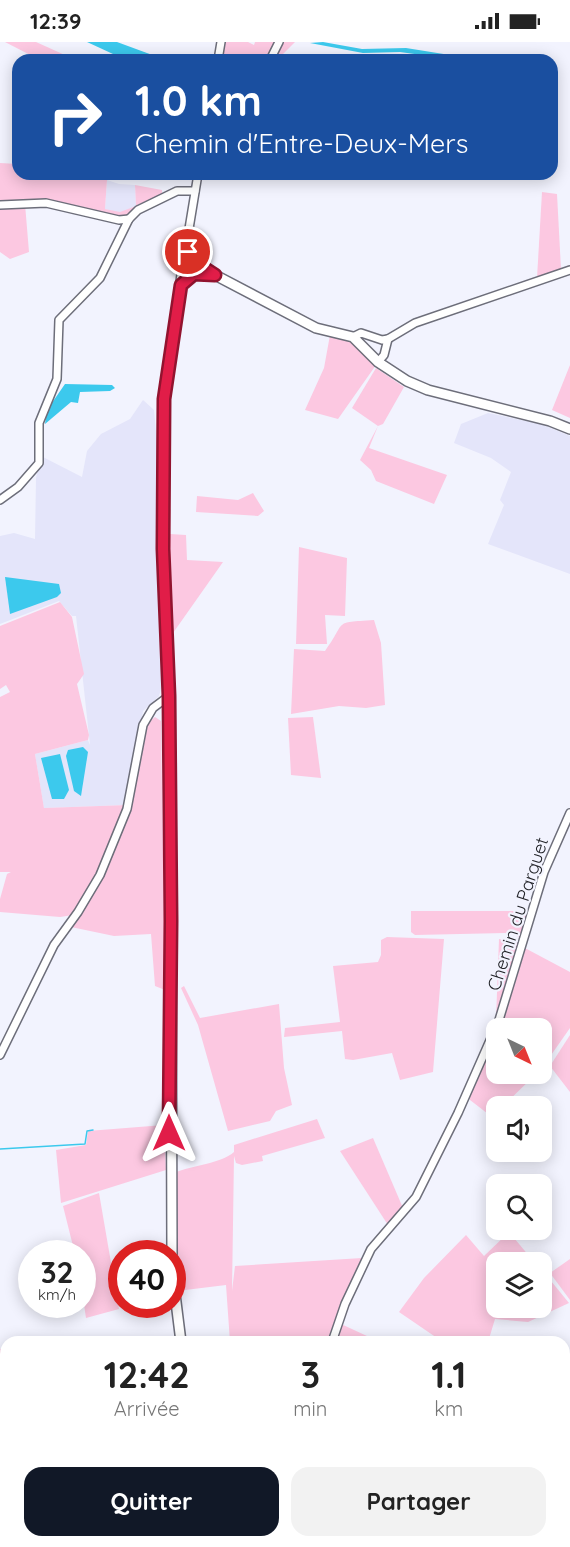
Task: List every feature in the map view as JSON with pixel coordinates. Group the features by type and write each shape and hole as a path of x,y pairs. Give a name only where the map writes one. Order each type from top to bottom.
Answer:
{"street":[{"path":"172,1240 169,696 163,549 164,399 197,180"},
{"path":"0,500 18,488 39,463 39,423 57,380 59,320 100,278 129,219 138,210 177,191 195,191"},
{"path":"0,205 46,202 119,220 129,219"},
{"path":"186,247 200,271"},
{"path":"183,267 190,273 200,271 215,275 316,328 353,337 391,372 428,390 550,421 570,429"},
{"path":"353,337 361,333 382,340 388,339 405,326 570,270"},
{"path":"181,285 189,276 200,271"},
{"path":"378,362 384,355 388,339"},
{"path":"0,1054 54,945 78,912 100,875 127,809 143,725 153,708 169,696"},
{"name":"Chemin du Parguet","path":"334,1336 345,1304 371,1249 416,1197 458,1113 499,1020 544,872 570,813"},
{"path":"178,1318 180,1336"}],"shaded area":[{"path":"5,42 36,42 63,54 28,54"},
{"path":"224,42 248,42 254,45 255,42 295,42 283,54 222,54"},
{"path":"0,163 12,164 12,180 107,180 105,209 120,212 136,206 135,185 162,190 162,194 137,205 139,206 122,218 46,201 0,203"},
{"path":"107,180 119,184 135,185 136,206 120,213 105,209"},
{"path":"542,192 557,194 561,269 537,278"},
{"path":"25,204 29,252 10,259 0,252 0,207"},
{"path":"330,335 352,340 376,365 338,419 305,410 324,368"},
{"path":"570,365 570,418 552,410"},
{"path":"376,368 404,387 383,424 378,426 352,408"},
{"path":"143,400 154,410 158,453 163,681 159,696 143,711 127,805 44,808 35,754 88,740 90,745 76,616 72,616 59,601 0,624 0,536 14,533 35,539 36,478 41,456 82,477 87,451 101,434 130,419"},
{"path":"488,413 541,424 570,436 570,574 488,544 504,505 500,500 511,472 491,458 454,443 461,424"},
{"path":"378,426 369,448 447,475 434,504 376,481 371,470 360,460"},
{"path":"253,493 264,511 258,516 196,512 197,496 238,500"},
{"path":"170,534 186,535 187,560 223,562 173,633 173,673 170,675"},
{"path":"299,547 347,558 345,616 325,615 327,644 296,644"},
{"path":"60,602 72,617 84,674 77,684 89,735 88,740 35,754 44,808 127,805 100,873 73,915 60,917 0,912 0,899 7,874 11,872 0,872 0,697 10,692 6,685 0,689 0,626"},
{"path":"374,620 381,643 385,705 366,708 339,706 291,714 294,649 325,651 342,625"},
{"path":"155,717 161,721 165,990 155,986 151,934 114,936 71,927 103,875 131,809 147,724"},
{"path":"313,717 321,778 291,775 288,718"},
{"path":"411,911 529,911 520,937 505,933 415,935 411,932"},
{"path":"387,937 444,939 433,1072 400,1080 392,1053 353,1060 345,1059 342,1031 284,1037 285,1028 340,1022 333,966 378,962 381,955 381,940"},
{"path":"499,939 519,943 496,1018"},
{"path":"523,947 570,972 570,1028 552,1054 552,1018 500,1018"},
{"path":"184,986 200,1018 279,1004 284,1068 292,1105 276,1111 270,1121 228,1131 198,1025 181,988"},
{"path":"570,1035 570,1092 552,1069 552,1063"},
{"path":"486,1054 486,1084 526,1084 513,1096 486,1096 486,1112 470,1100 469,1095"},
{"path":"317,1119 325,1138 262,1156 263,1161 242,1165 236,1163 234,1156 232,1291 235,1266 362,1258 332,1336 230,1336 226,1285 186,1290 186,1240 176,1240 174,1173 214,1162 234,1152 234,1145"},
{"path":"164,1125 166,1170 61,1203 56,1150 86,1145 88,1131"},
{"path":"373,1138 403,1208 388,1225 340,1151"},
{"path":"99,1193 108,1245 108,1312 96,1315 96,1240 72,1240 63,1206"},
{"path":"466,1235 484,1256 486,1254 486,1318 537,1318 528,1322 495,1319 490,1336 434,1336 399,1312 424,1278"},
{"path":"501,1240 516,1240 526,1252 488,1252"},
{"path":"570,1259 570,1300 552,1276 552,1272"},
{"path":"552,1282 569,1303 552,1311"},
{"path":"341,1324 367,1336 336,1336"}],"water":[{"path":"87,42 117,42 150,54 113,54"},
{"path":"323,42 362,49 406,48 444,54 363,53 310,43"},
{"path":"65,384 112,385 115,388 110,391 80,392 78,403 71,402 45,424 47,410"},
{"path":"5,577 59,584 61,593 57,597 10,614"},
{"path":"83,747 88,752 81,796 74,791 66,756 68,750"},
{"path":"60,754 69,790 64,799 52,799 41,758"}],"waterway":[{"path":"0,1149 85,1144 87,1131 93,1130"}],"route":[{"path":"169,1133 171,921 169,696 163,549 164,399 181,285 184,280 194,274 215,275 195,262 188,252"}]}
